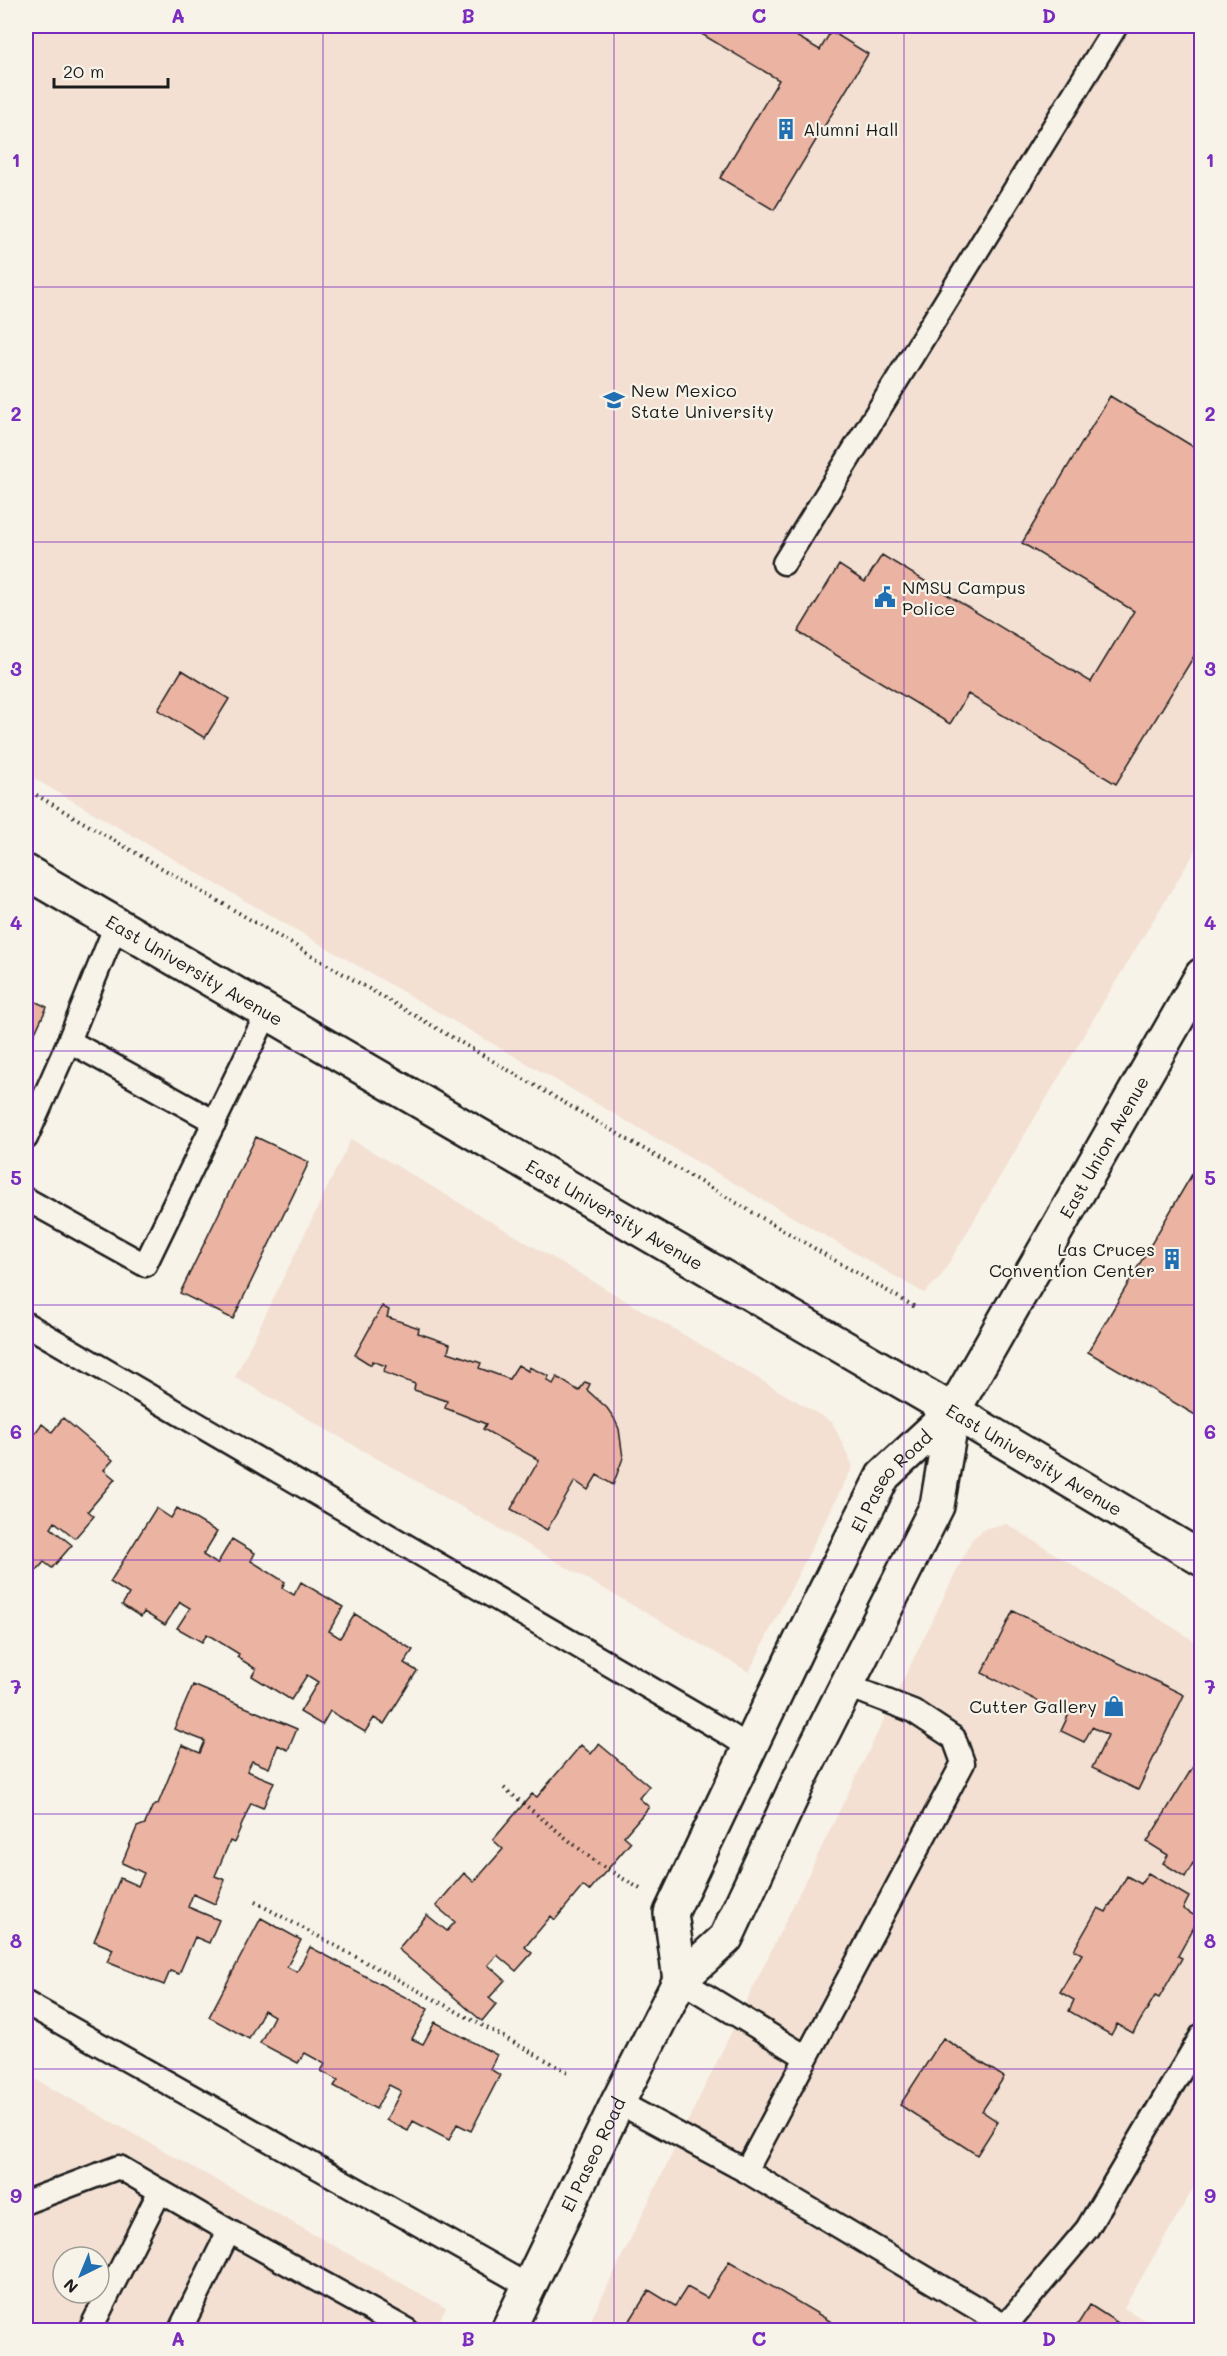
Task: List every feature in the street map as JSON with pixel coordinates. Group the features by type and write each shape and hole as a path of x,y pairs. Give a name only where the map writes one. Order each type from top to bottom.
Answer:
{"main road":[{"name":"East University Avenue","path":"26,872 953,1411 1202,1559"},
{"name":"East Union Avenue","path":"953,1411 1202,975"},
{"name":"El Paseo Road","path":"508,2331 618,2102 680,1980 726,1938 802,1774 937,1506 953,1411"},
{"name":"El Paseo Road","path":"680,1980 671,1913 800,1642 883,1476 953,1411"}],"lane":[{"path":"784,563 1116,26"},
{"path":"26,1138 69,1041 116,924"},
{"path":"26,1199 145,1265 267,1013"},
{"path":"69,1041 215,1122"},
{"path":"26,1324 750,1748"},
{"path":"746,2171 963,1763 954,1738 914,1711 848,1686"},
{"path":"680,1980 806,2057"},
{"path":"26,2003 530,2287"},
{"path":"618,2102 746,2171 1003,2328 1087,2229 1202,2035"},
{"path":"26,2202 119,2167 407,2331"},
{"path":"90,2331 160,2191"},
{"path":"180,2331 229,2231"}],"path":[{"path":"26,789 915,1307"},
{"path":"504,1788 597,1863 644,1890"},
{"path":"255,1902 568,2072"}],"shaded area":[{"name":"New Mexico State University","path":"26,26 1201,26 1201,842 940,1278 924,1293 26,774"},
{"path":"351,1139 832,1422 853,1466 749,1672 235,1377"},
{"path":"1007,1524 1201,1645 1201,2175 1124,2308 1161,2330 586,2330 972,1539 986,1528"},
{"path":"26,2074 446,2308 434,2330 26,2330"}],"building":[{"name":"Alumni Hall","path":"688,26 779,26 820,50 831,31 868,54 774,210 720,178 779,80"},
{"name":"NMSU Campus Police","path":"1110,396 1202,452 1202,643 1116,784 968,694 950,724 798,632 839,565 865,582 882,555 1091,682 1134,611 1022,543"},
{"path":"182,670 229,699 205,738 158,710"},
{"path":"26,997 47,1007 26,1052"},
{"path":"256,1137 309,1162 233,1319 180,1293"},
{"name":"Las Cruces Convention Center","path":"1198,1164 1202,1166 1202,1419 1088,1352"},
{"path":"382,1306 389,1310 387,1317 419,1328 418,1333 450,1344 448,1352 481,1363 479,1368 509,1379 518,1365 528,1371 529,1367 549,1376 547,1380 553,1384 557,1377 579,1391 585,1382 590,1384 587,1390 607,1408 619,1429 623,1458 613,1485 597,1475 588,1490 575,1481 547,1530 511,1509 539,1460 483,1429 486,1424 445,1408 447,1401 414,1390 415,1384 383,1372 386,1366 372,1361 371,1365 355,1355"},
{"path":"63,1418 113,1460 104,1470 115,1479 88,1511 94,1516 75,1538 55,1522 51,1528 72,1545 52,1568 44,1562 26,1583 26,1444 42,1424 52,1432"},
{"path":"156,1508 171,1518 177,1508 217,1532 203,1555 217,1564 232,1539 255,1553 251,1561 285,1582 282,1588 294,1595 301,1582 343,1607 329,1631 340,1638 355,1614 413,1650 404,1663 417,1671 384,1724 374,1718 365,1732 330,1711 322,1725 300,1712 318,1682 307,1675 291,1700 252,1676 256,1669 237,1657 239,1654 207,1634 202,1642 177,1628 190,1608 180,1602 165,1625 144,1612 141,1617 122,1605 129,1594 110,1582"},
{"name":"Cutter Gallery","path":"1013,1611 1184,1695 1138,1790 1092,1768 1108,1735 1092,1727 1084,1742 1061,1731 1068,1716 982,1673"},
{"path":"193,1685 297,1729 288,1750 278,1745 269,1768 252,1761 247,1771 274,1782 263,1808 251,1803 234,1843 230,1841 215,1876 225,1880 215,1904 193,1894 188,1907 219,1920 209,1943 195,1937 179,1974 170,1971 164,1985 107,1962 113,1949 94,1941 120,1878 138,1886 144,1873 122,1863 137,1827 145,1824 152,1807 158,1804 182,1745 200,1753 205,1741 174,1729"},
{"path":"599,1744 649,1786 639,1798 649,1807 624,1836 631,1842 589,1891 583,1886 555,1920 551,1916 525,1947 532,1953 516,1971 497,1955 488,1965 505,1980 489,1998 496,2004 482,2021 398,1949 427,1915 447,1931 455,1922 436,1906 464,1873 474,1882 503,1849 493,1840 532,1794 537,1797 581,1745 591,1754"},
{"path":"1202,1752 1202,1868 1193,1863 1185,1877 1163,1863 1168,1855 1147,1842"},
{"path":"1148,1873 1189,1897 1183,1909 1199,1918 1178,1956 1182,1958 1159,1998 1155,1996 1133,2033 1117,2024 1111,2035 1069,2011 1074,2000 1060,1992 1082,1954 1074,1950 1098,1908 1106,1912 1127,1876 1141,1884"},
{"path":"261,1918 301,1940 287,1967 297,1972 310,1947 428,2009 412,2039 423,2044 435,2022 497,2055 490,2069 500,2075 471,2131 457,2124 449,2140 413,2121 408,2131 386,2120 401,2091 389,2085 376,2109 334,2086 338,2080 321,2071 325,2064 305,2053 298,2063 260,2043 274,2016 264,2010 249,2039 209,2017"},
{"path":"943,2038 1004,2077 982,2111 998,2122 977,2155 900,2105"},
{"path":"729,2261 845,2330 624,2330 649,2290 675,2306 687,2287 707,2298"},
{"path":"1090,2305 1129,2330 1074,2330"}],"place":[{"name":"Alumni Hall","path":"786,129"},
{"name":"New Mexico State University","path":"614,400"},
{"name":"NMSU Campus Police","path":"885,597"},
{"name":"Las Cruces Convention Center","path":"1172,1259"},
{"name":"Cutter Gallery","path":"1114,1706"}]}
